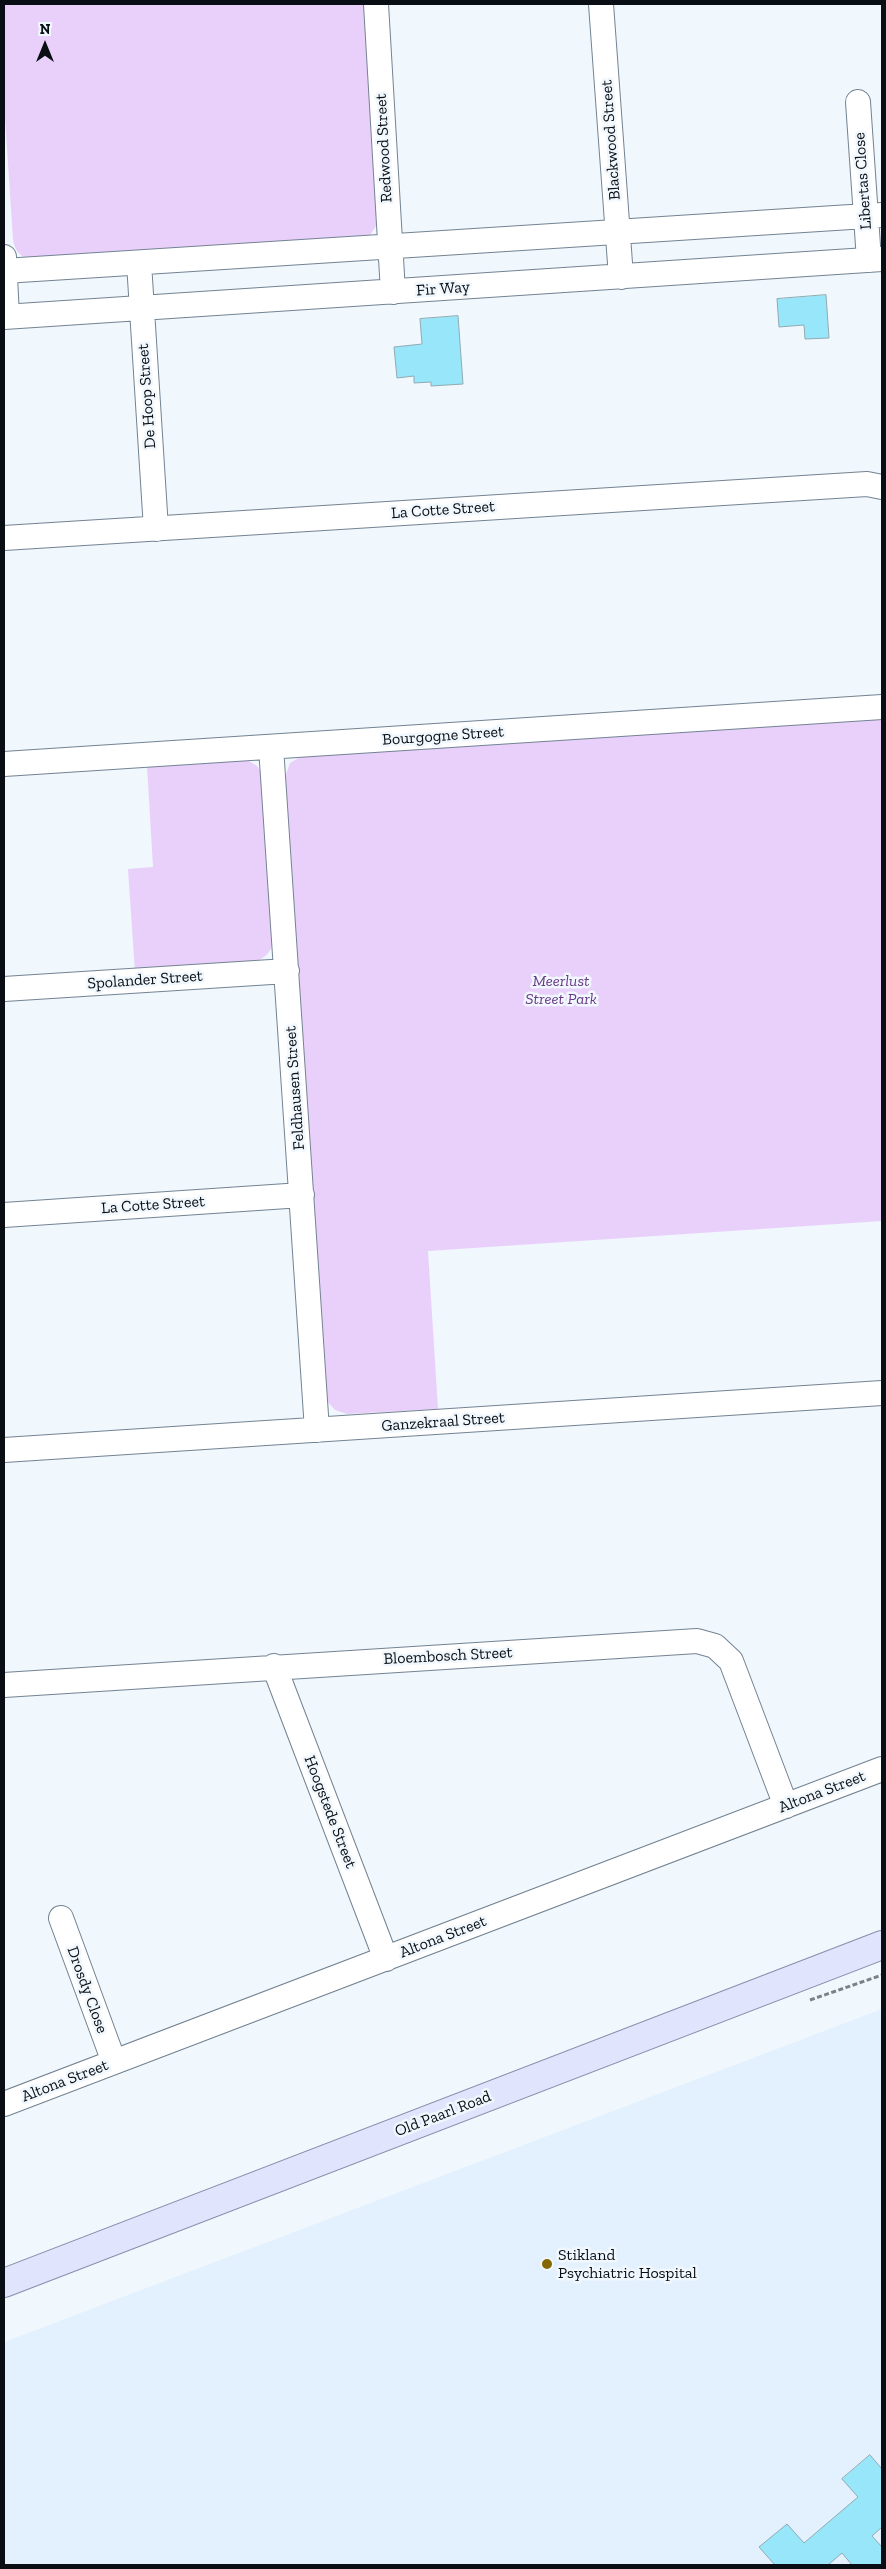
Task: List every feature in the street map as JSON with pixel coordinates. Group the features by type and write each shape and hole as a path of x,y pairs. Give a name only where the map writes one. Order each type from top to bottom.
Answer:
{"main road":[{"name":"Old Paarl Road","path":"4,2282 882,1944"}],"street":[{"name":"Redwood Street","path":"376,4 392,292"},
{"name":"Blackwood Street","path":"601,4 621,277"},
{"name":"Libertas Close","path":"858,102 874,216 875,260"},
{"path":"6,316 4,266 139,263 874,216"},
{"name":"Fir Way","path":"6,316 875,260"},
{"name":"De Hoop Street","path":"139,263 156,528"},
{"name":"La Cotte Street","path":"4,538 847,485 867,484 882,487"},
{"name":"Bourgogne Street","path":"4,764 882,707"},
{"name":"Feldhausen Street","path":"271,747 317,1430"},
{"name":"Spolander Street","path":"4,989 287,971"},
{"name":"La Cotte Street","path":"4,1215 302,1195"},
{"name":"Ganzekraal Street","path":"4,1450 882,1393"},
{"name":"Bloembosch Street","path":"4,1685 274,1666 706,1643 724,1653 736,1670 786,1806"},
{"name":"Hoogstede Street","path":"274,1666 386,1959"},
{"name":"Altona Street","path":"4,2104 882,1769"},
{"name":"Drosdy Close","path":"61,1918 114,2062"}],"shaded area":[{"name":"Stikland Psychiatric Hospital","path":"882,2009 882,2565 4,2565 4,2342"}],"green space":[{"path":"4,4 367,4 378,223 368,238 28,260 14,246 13,239 4,103"},
{"name":"Meerlust Street Park","path":"882,718 882,1221 428,1251 438,1409 347,1414 335,1410 326,1400 285,777 290,763 302,756"},
{"path":"247,760 257,766 261,772 274,941 271,949 264,957 252,962 135,972 128,869 153,867 147,766"}],"building":[{"path":"826,295 829,338 805,339 804,325 779,327 777,299"},
{"path":"458,316 463,384 431,386 431,382 414,383 414,376 397,378 394,347 422,344 420,319"},
{"path":"870,2455 882,2469 882,2527 872,2536 882,2547 882,2565 852,2565 842,2553 828,2565 775,2565 759,2547 787,2524 804,2543 858,2497 842,2479"}],"place":[{"name":"Stikland Psychiatric Hospital","path":"547,2264"}]}
